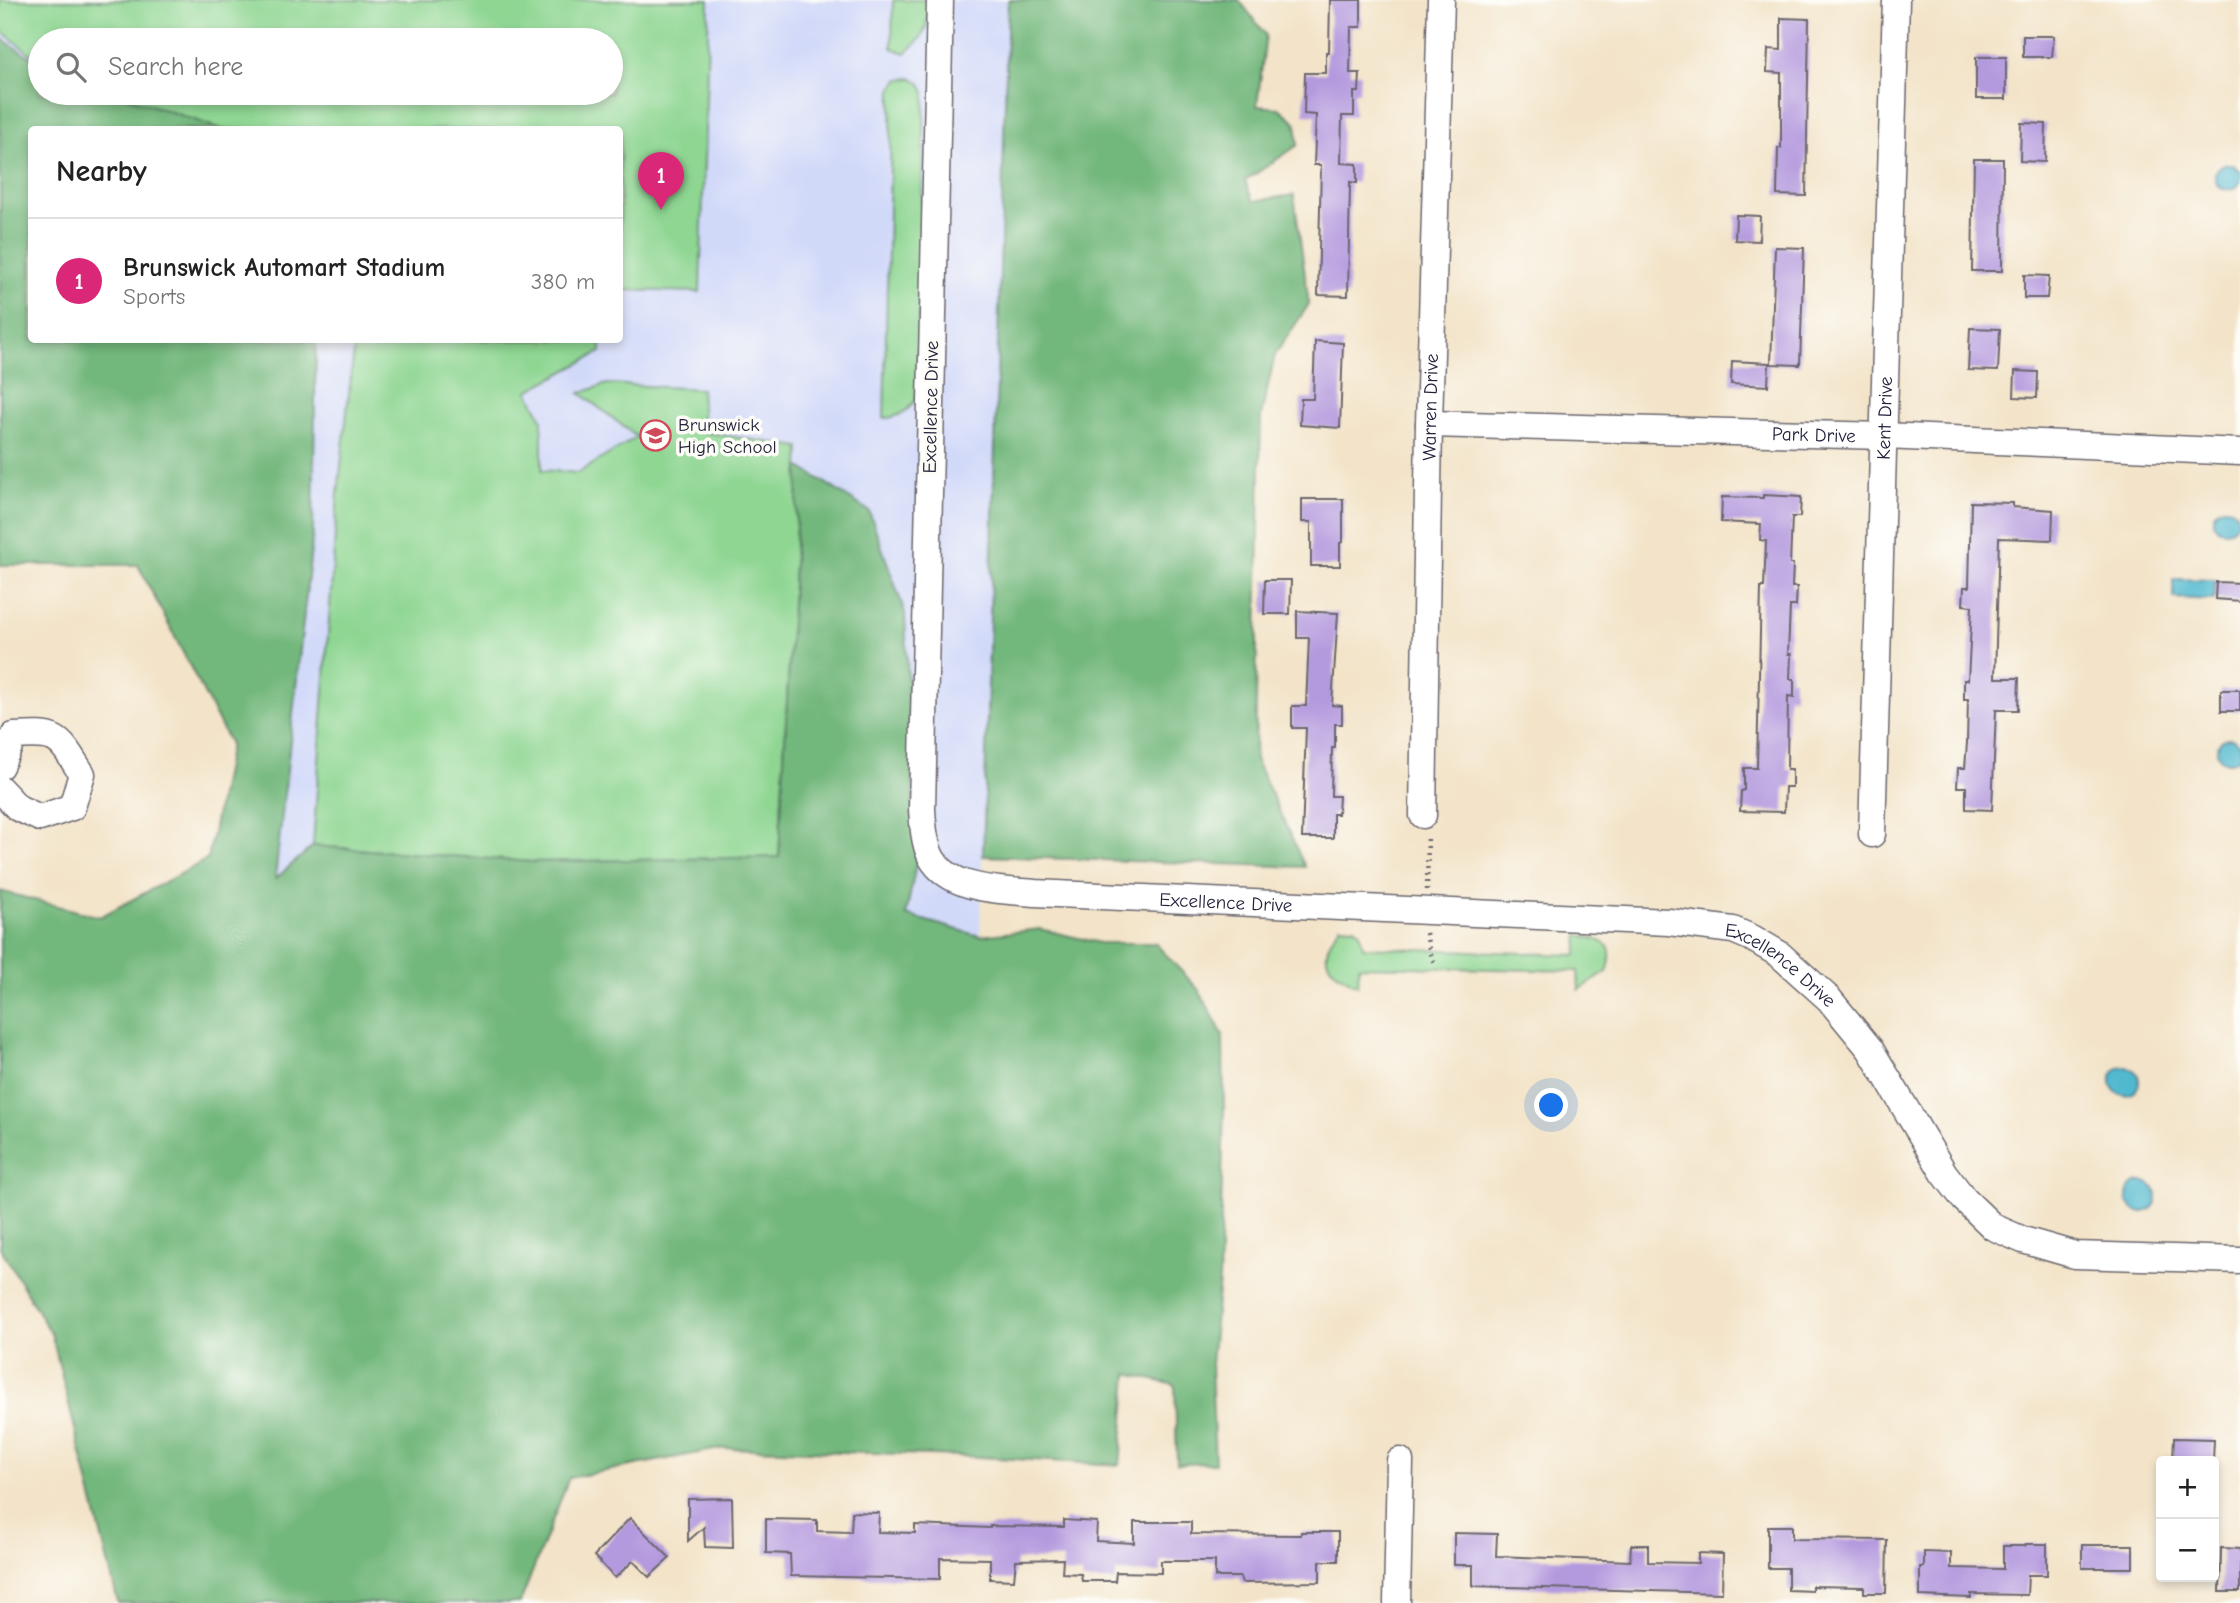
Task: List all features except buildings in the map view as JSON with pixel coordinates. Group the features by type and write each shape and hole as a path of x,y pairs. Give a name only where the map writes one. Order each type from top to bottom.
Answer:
{"street":[{"name":"Excellence Drive","path":"940,0 922,809 925,837 932,857 943,871 965,884 1035,893 1669,922 1733,930 1773,950 1829,999 1870,1049 1944,1173 1964,1199 1993,1227 2023,1240 2076,1255 2240,1260"},
{"name":"Warren Drive","path":"1423,815 1429,424 1441,0"},
{"name":"Kent Drive","path":"1872,834 1896,0"},
{"name":"Park Drive","path":"1429,424 1884,436 2240,452"},
{"path":"0,766 14,736 47,734 64,746 82,774 72,807 40,818 18,808 0,789"},
{"path":"1397,1603 1400,1461"}],"shaded area":[{"name":"Brunswick High School","path":"0,0 1008,0 980,936 906,915 274,880 313,531 316,343 623,343 623,126 212,126 150,105 623,105 623,28 28,28 28,56 0,38"}],"green space":[{"path":"0,0 709,0 700,292 623,290 623,126 212,126 150,105 623,105 623,28 28,28 28,52 0,30"},
{"path":"893,0 929,0 925,30 906,53 892,48"},
{"path":"1008,0 1239,0 1266,35 1257,106 1279,108 1296,122 1298,145 1245,181 1253,201 1294,195 1309,304 1275,355 1261,416 1255,759 1305,867 983,856"},
{"path":"0,38 28,56 28,105 150,105 212,126 28,126 28,343 316,343 313,531 275,879 313,846 533,862 779,857 799,466 869,511 905,613 916,864 906,915 980,936 1040,929 1100,943 1155,943 1199,990 1223,1035 1224,1113 1219,1281 1211,1364 1215,1463 1177,1464 1175,1385 1128,1374 1120,1465 961,1456 724,1448 569,1478 520,1603 118,1603 52,1336 0,1247 0,891 100,917 208,859 230,744 138,565 0,565"},
{"path":"912,78 920,82 925,92 916,400 902,413 884,418 892,88 900,79"},
{"path":"355,343 601,343 601,352 528,391 542,419 542,470 578,473 637,437 580,393 607,384 701,389 703,432 800,447 779,857 533,862 313,846 338,493"},
{"path":"1340,926 1355,927 1360,932 1363,947 1577,955 1579,935 1606,944 1610,962 1607,972 1579,990 1578,971 1359,966 1358,985 1338,973 1328,961 1328,946"}],"water":[{"path":"2228,164 2237,168 2241,177 2237,186 2228,190 2219,186 2215,177 2219,168"},
{"path":"2225,507 2234,510 2237,519 2234,528 2225,531 2216,528 2213,519 2216,510"},
{"path":"2174,579 2215,580 2214,600 2174,598"},
{"path":"2229,738 2238,741 2241,750 2238,759 2229,762 2220,759 2217,750 2220,741"},
{"path":"2125,1067 2135,1071 2139,1081 2135,1091 2125,1095 2115,1091 2111,1081 2115,1071"},
{"path":"2142,1182 2153,1186 2157,1197 2153,1208 2142,1212 2131,1208 2127,1197 2131,1186"}],"place":[{"name":"Brunswick Automart Stadium","path":"661,210"},
{"name":"Brunswick High School","path":"655,435"}]}
